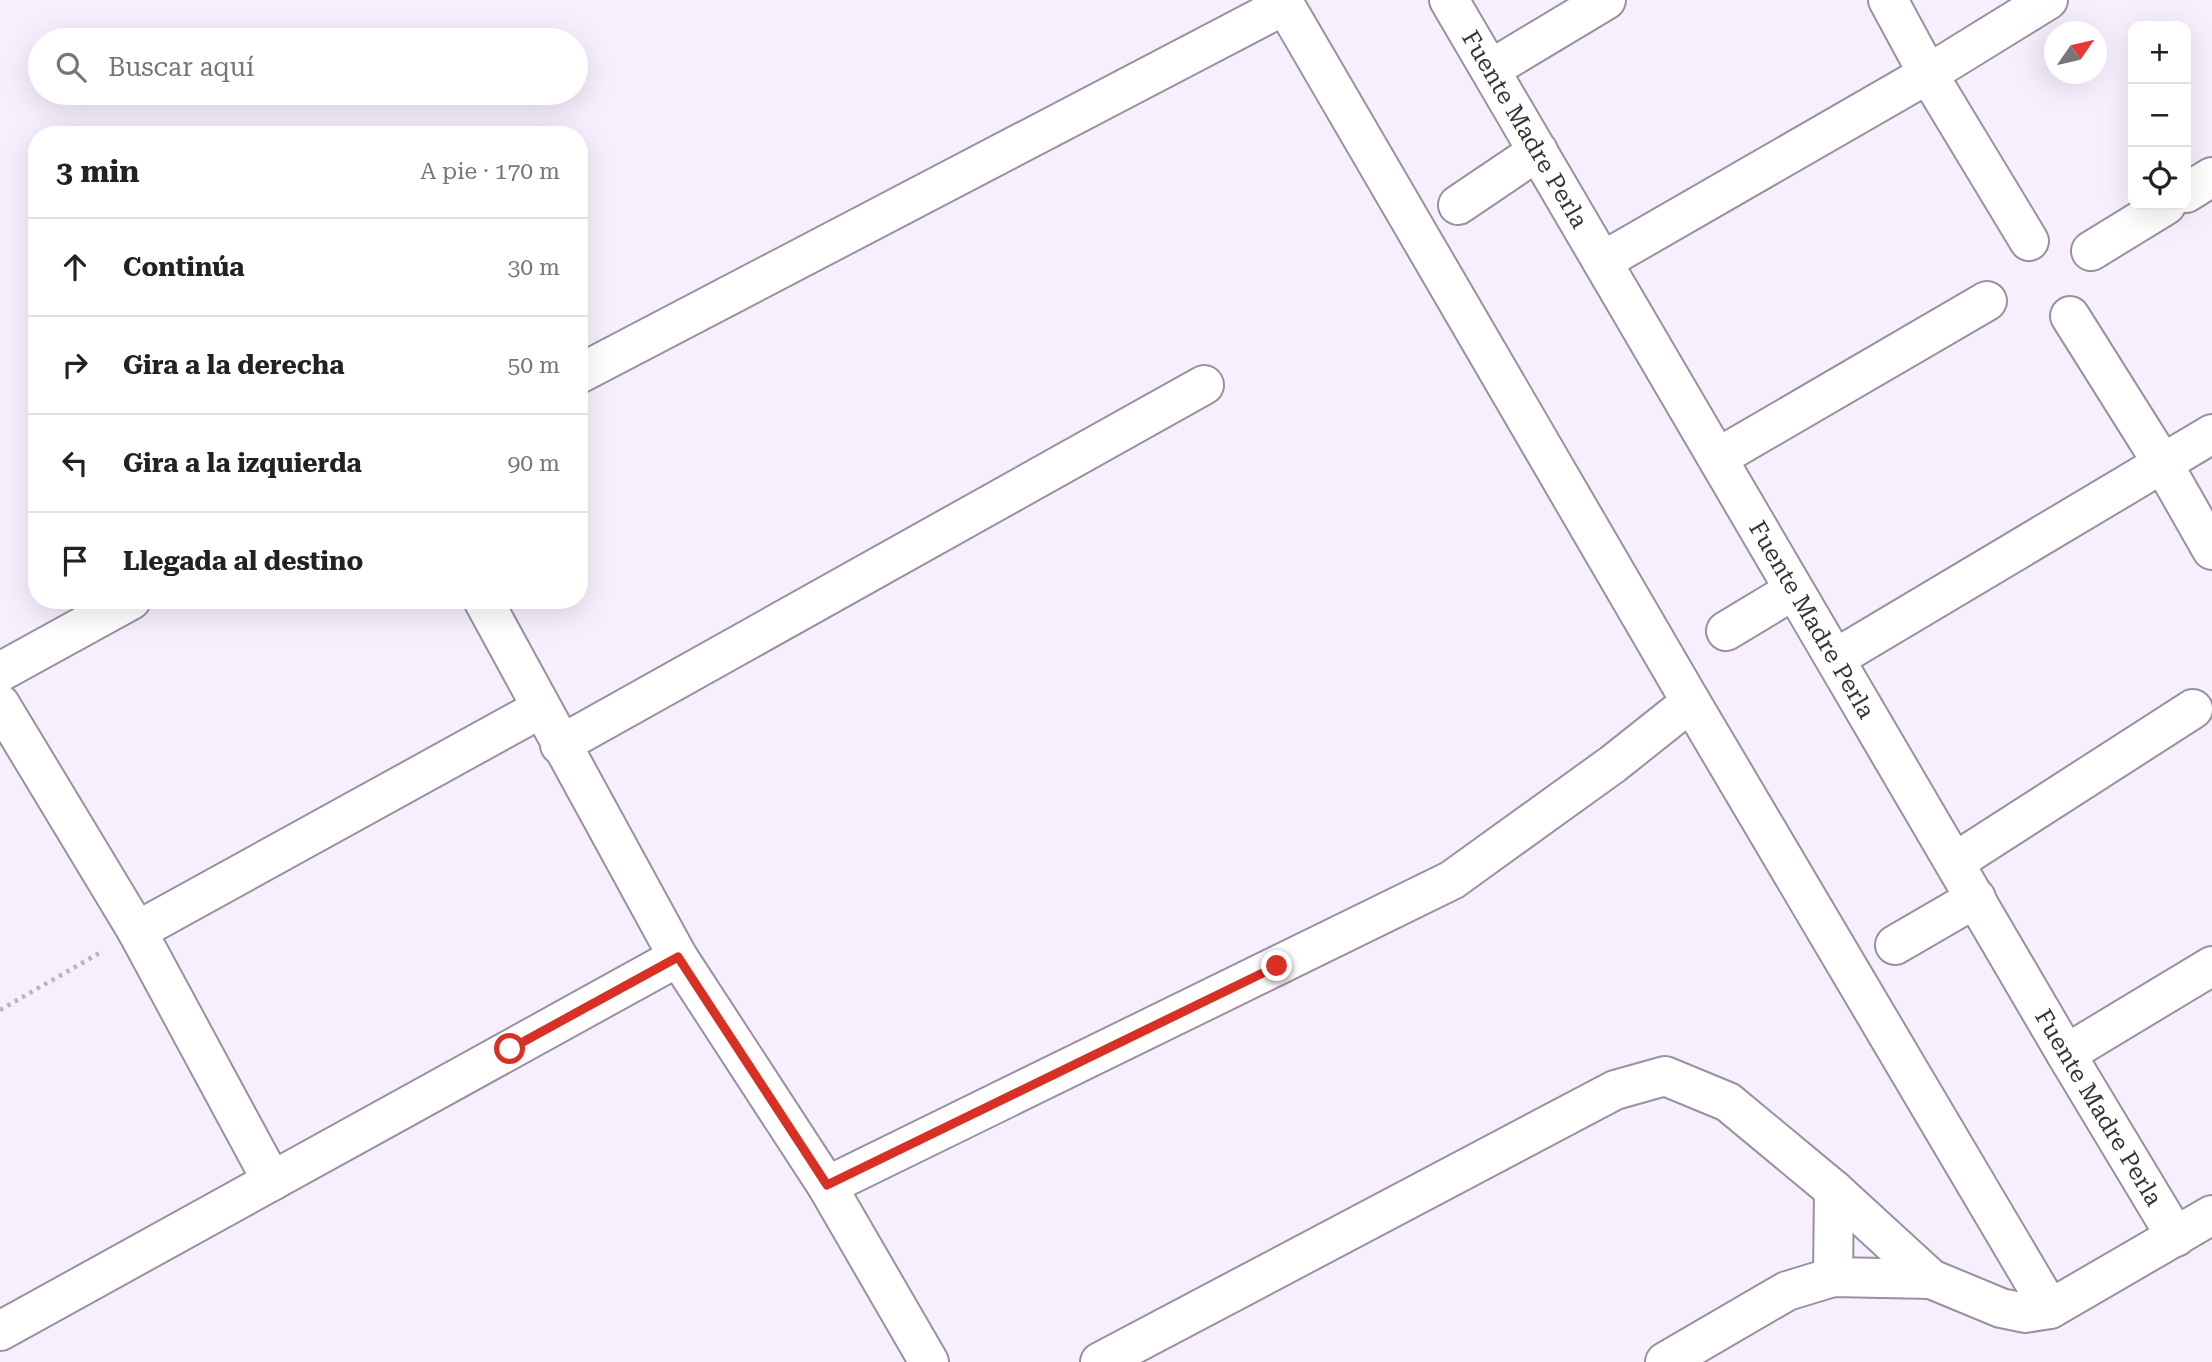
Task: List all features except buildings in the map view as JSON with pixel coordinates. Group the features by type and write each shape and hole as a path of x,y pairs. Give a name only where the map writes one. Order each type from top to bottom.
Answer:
{"street":[{"name":"Fuente Madre Perla","path":"1450,0 2066,1054 2176,1237"},
{"path":"1491,69 1606,0"},
{"path":"1888,0 1928,74 2029,241"},
{"path":"1603,261 1928,74 2048,0"},
{"path":"588,369 1284,2 1691,702 2050,1309"},
{"path":"1458,205 1538,151"},
{"path":"2191,190 2212,177"},
{"path":"2091,251 2158,210"},
{"path":"1719,457 1987,301"},
{"path":"2070,316 2163,464 2212,550"},
{"path":"560,745 1203,385"},
{"path":"1836,659 2212,435"},
{"path":"1726,632 1794,590"},
{"path":"0,673 115,609"},
{"path":"488,609 678,957 827,1185 929,1362"},
{"path":"827,1185 1452,880 1614,764 1691,702"},
{"path":"0,704 137,931 271,1181"},
{"path":"137,931 540,709"},
{"path":"1955,862 2193,709"},
{"path":"1895,945 1976,898"},
{"path":"0,1331 678,957"},
{"path":"2066,1054 2212,966"},
{"path":"1100,1362 1615,1090 1665,1076 1728,1102 1833,1190 1931,1279 2001,1308 2025,1313 2050,1309 2212,1215"},
{"path":"1833,1190 1833,1278"},
{"path":"1665,1362 1787,1291 1833,1278 1931,1279"}],"path":[{"path":"0,1010 137,931"}],"route":[{"path":"510,1049 678,957 827,1185 1277,966"}]}
